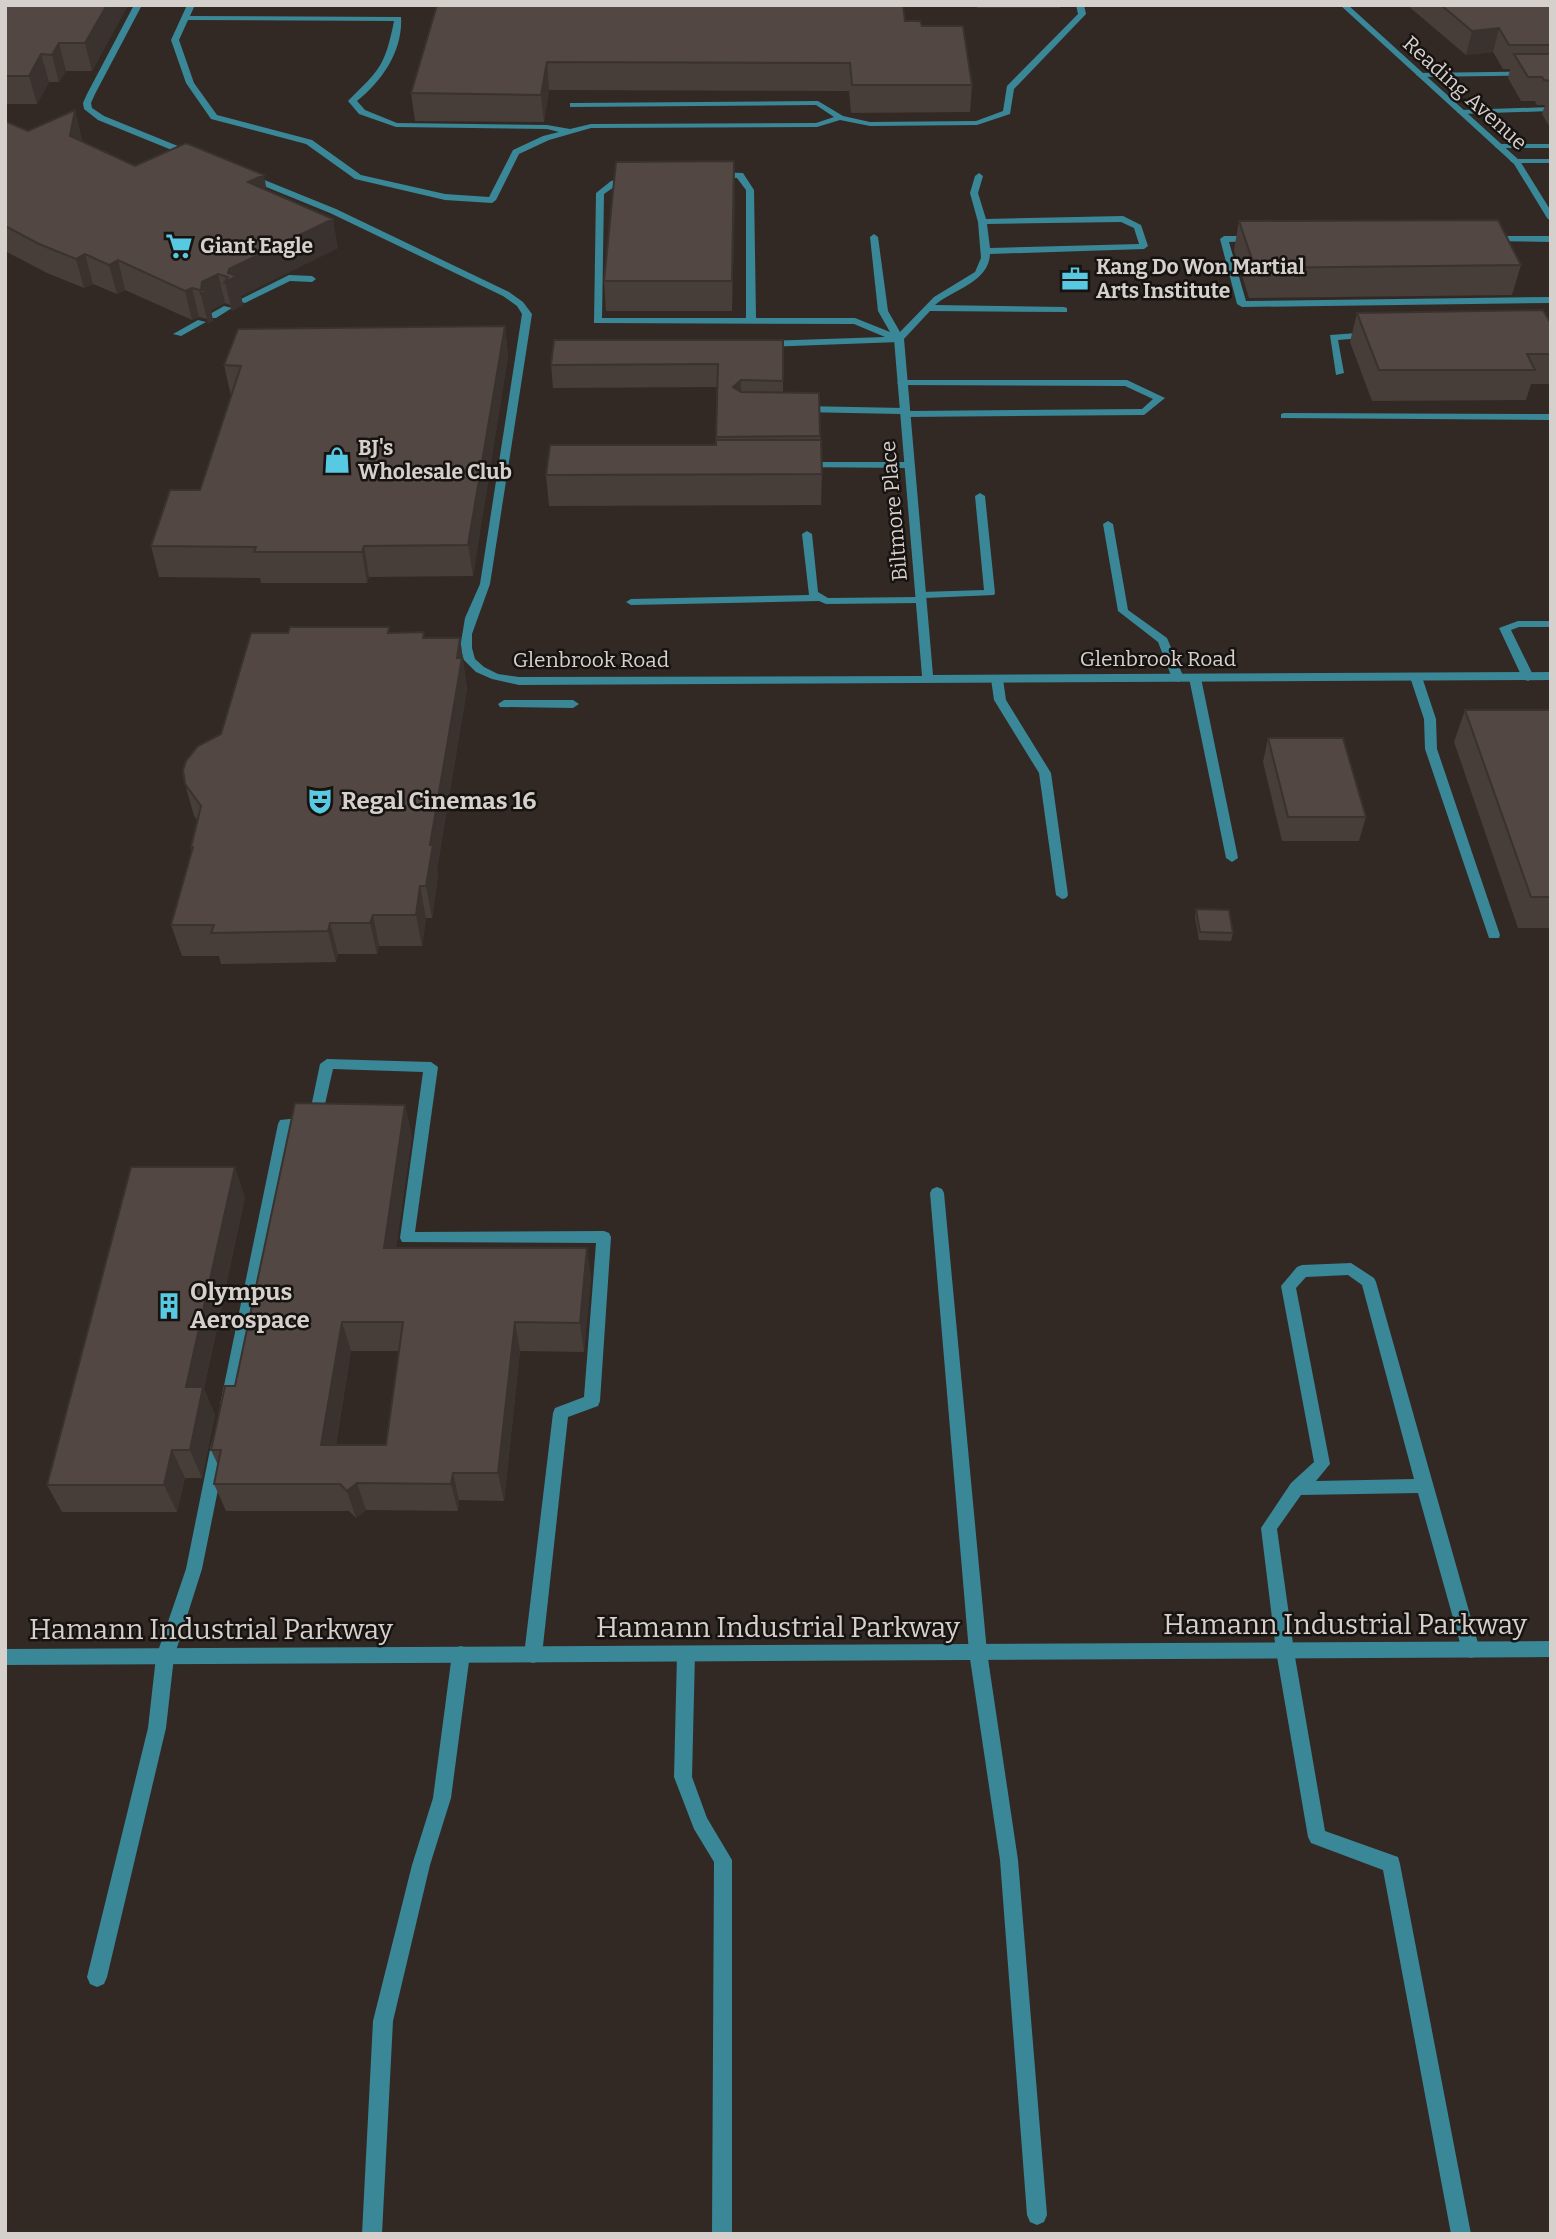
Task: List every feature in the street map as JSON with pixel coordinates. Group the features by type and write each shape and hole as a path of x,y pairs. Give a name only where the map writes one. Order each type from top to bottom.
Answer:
{"street":[{"path":"138,5 91,94 87,103 88,109 101,118 206,161"},
{"path":"191,5 176,40 190,83 214,117 309,142 358,177 445,197 492,200 516,152 591,126 817,125 840,118"},
{"path":"573,105 818,103 840,118 870,124 977,123 1007,112 1010,88 1082,14 1080,5"},
{"name":"Reading Avenue","path":"1343,5 1514,161 1527,176 1551,218"},
{"path":"186,18 398,19 391,55 377,81 352,100 362,112 396,125 547,127 571,131"},
{"path":"1420,75 1551,73"},
{"path":"1461,112 1551,109"},
{"path":"1499,146 1551,146"},
{"path":"1514,161 1551,161"},
{"name":"Glenbrook Road","path":"243,174 333,211 506,294 520,304 527,314 485,583 466,623 464,648 476,667 496,677 519,681 1551,676"},
{"path":"701,175 740,175 750,190 751,321"},
{"path":"759,344 899,339 939,298 977,277 988,257 974,193 979,176"},
{"path":"638,179 614,183 600,193 597,321 855,321 899,339"},
{"path":"982,222 1123,219 1139,227 1144,246 987,251"},
{"path":"874,237 883,311 899,339"},
{"path":"1265,239 1224,239 1242,304 1551,300"},
{"path":"1483,239 1551,239"},
{"path":"242,301 289,278 312,279"},
{"path":"213,316 228,308"},
{"path":"928,308 1064,310"},
{"path":"178,334 201,322"},
{"path":"1339,373 1333,337 1377,335"},
{"name":"Biltmore Place","path":"899,339 928,680"},
{"path":"783,409 1144,412 1160,398 1127,383 902,383"},
{"path":"1283,415 1551,417"},
{"path":"785,465 909,465"},
{"path":"631,601 818,598 826,601 990,593 980,496"},
{"path":"1108,524 1124,611 1163,640 1178,678"},
{"path":"807,534 813,593 818,598"},
{"path":"1528,677 1505,628 1518,624 1551,624"},
{"path":"1416,677 1430,719 1431,749 1494,935"},
{"path":"1195,678 1232,858"},
{"path":"997,679 1000,700 1045,773 1062,895"},
{"path":"503,704 573,704"},
{"path":"97,1977 157,1728 165,1657 194,1569 285,1125 315,1122 327,1063 430,1067 407,1238 604,1237 592,1401 561,1413 533,1655"},
{"path":"937,1193 978,1652 1009,1860 1037,2215"},
{"path":"1461,2234 1391,1864 1317,1837 1285,1651 1269,1528 1281,1507 1322,1464 1288,1286 1302,1271 1351,1269 1369,1282 1471,1650"},
{"path":"1297,1489 1424,1486"},
{"name":"Hamann Industrial Parkway","path":"5,1657 1551,1649"},
{"path":"372,2234 383,2021 421,1865 442,1798 461,1654"},
{"path":"686,1654 683,1777 700,1823 723,1860 722,2234"}],"building":[{"path":"5,5 107,5 85,43 59,43 52,55 41,54 29,76 5,76"},
{"path":"437,5 903,5 905,21 920,21 922,26 963,26 972,85 852,85 850,63 547,62 541,95 411,93"},
{"path":"1441,5 1551,5 1551,45 1509,45 1499,28 1472,31"},
{"path":"1514,54 1551,54 1551,81 1542,77 1528,77"},
{"path":"75,110 70,136 135,166 186,143 264,175 248,182 333,219 229,269 228,273 237,276 225,282 228,277 218,274 202,282 201,290 207,291 201,294 200,290 192,288 185,291 118,260 109,265 85,254 76,259 39,244 5,226 5,121 28,131"},
{"path":"734,161 732,281 604,281 616,162"},
{"path":"1498,220 1521,265 1255,268 1239,221"},
{"path":"1543,310 1551,324 1551,354 1527,354 1535,370 1379,370 1357,313"},
{"path":"505,326 468,545 364,546 362,552 254,552 256,547 151,546 170,490 200,490 241,366 224,365 238,329"},
{"path":"554,340 783,340 783,381 741,380 733,387 741,392 819,393 820,436 716,437 718,364 551,365"},
{"path":"716,440 821,440 822,474 546,475 550,445 716,445"},
{"path":"290,627 389,627 388,633 424,632 423,638 460,638 457,658 462,658 430,845 433,845 426,886 420,886 416,915 373,915 370,923 330,923 328,931 211,933 214,925 171,925 193,847 201,806 185,784 183,770 186,761 198,746 221,734 251,633 288,633"},
{"path":"1465,710 1551,710 1551,897 1531,897"},
{"path":"1268,738 1343,738 1366,817 1288,817"},
{"path":"1196,909 1229,910 1233,933 1200,932"},
{"path":"295,1103 405,1105 384,1248 587,1248 580,1323 515,1322 498,1473 453,1473 451,1484 357,1483 347,1491 340,1484 214,1484 221,1450 211,1450 225,1386 235,1386","holes":["342,1322 403,1322 386,1445 321,1445"]},
{"name":"Olympus Aerospace","path":"131,1167 235,1167 186,1387 203,1387 190,1450 172,1450 164,1485 47,1485"}],"place":[{"name":"Giant Eagle","path":"179,246"},
{"name":"Kang Do Won Martial Arts Institute","path":"1075,279"},
{"name":"BJ's Wholesale Club","path":"337,460"},
{"name":"Regal Cinemas 16","path":"320,801"},
{"name":"Olympus Aerospace","path":"169,1306"}]}
